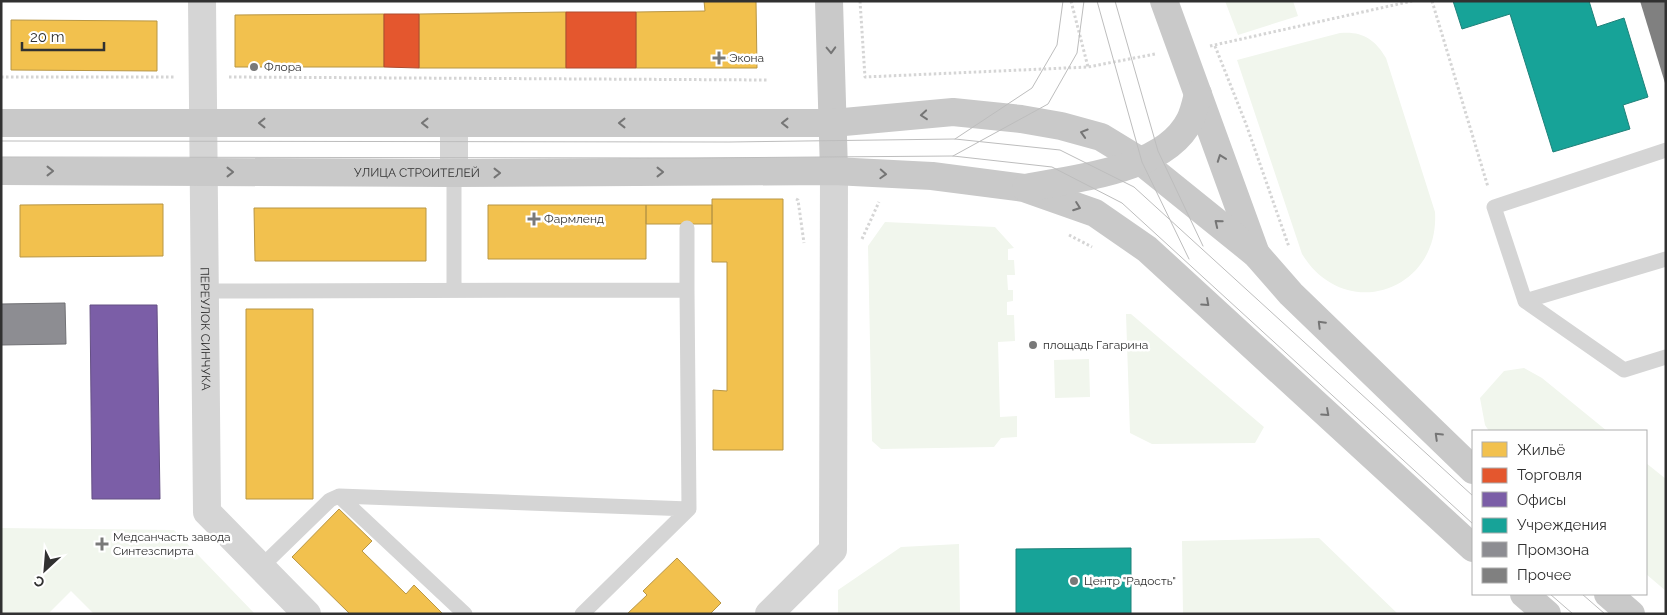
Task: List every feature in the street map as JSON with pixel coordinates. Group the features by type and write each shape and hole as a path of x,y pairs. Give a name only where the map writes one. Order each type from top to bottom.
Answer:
{"main road":[{"path":"829,1 834,171"},
{"path":"1164,1 1256,254"},
{"path":"1024,188 1142,162 1176,140 1190,120 1198,94"},
{"path":"1,123 833,123 953,112 1021,118 1061,126 1101,138 1142,162 1256,254 1291,294 1472,469"},
{"name":"УЛИЦА СТРОИТЕЛЕЙ","path":"1,171 454,174 834,171 932,176 1024,188"},
{"path":"1024,188 1095,213 1147,249 1472,547"},
{"path":"1525,595 1547,614"},
{"path":"1609,595 1631,614"}],"street":[{"name":"ПЕРЕУЛОК СИНЧУКА","path":"202,1 207,512 307,614"},
{"path":"454,123 454,174"},
{"path":"771,613 833,550 834,171"}],"lane":[{"path":"1666,150 1494,207 1525,301 1624,370 1666,357"},
{"path":"454,174 454,290"},
{"path":"582,614 689,509 687,228"},
{"path":"1525,301 1666,259"},
{"path":"205,291 688,290"},
{"path":"261,567 330,500 339,496 689,509"},
{"path":"339,496 465,614"}],"path":[{"path":"860,1 865,77 1088,67 1182,48 1215,46 1412,1"},
{"path":"1070,1 1088,67"},
{"path":"1432,1 1494,207"},
{"path":"1215,46 1246,124 1290,251"},
{"path":"1,78 203,77 768,80"},
{"path":"859,247 882,196"},
{"path":"1064,233 1096,249"}],"shaded area":[{"path":"1225,1 1293,1 1298,16 1238,35"},
{"path":"1340,33 1355,33 1367,38 1382,51 1386,58 1435,212 1432,239 1422,262 1406,278 1386,289 1364,292 1342,288 1320,276 1302,254 1237,60"},
{"path":"885,222 995,227 1014,248 1008,249 1008,260 1014,260 1015,275 1007,275 1008,290 1013,290 1013,301 1007,302 1007,315 1014,315 1015,341 998,342 1000,417 1017,416 1017,437 1001,438 994,447 881,449 872,441 868,246"},
{"path":"1126,314 1131,314 1264,427 1255,443 1152,444 1130,433"},
{"path":"1089,359 1090,397 1055,398 1054,360"},
{"path":"1524,368 1542,378 1606,430 1488,430 1485,425 1480,398 1504,371"},
{"path":"1647,464 1666,479 1666,591 1647,575"},
{"name":"Медсанчасть завода Синтезспирта","path":"1,528 174,530 255,614 94,614 71,591 48,614 1,614"},
{"path":"1319,538 1398,614 1183,614 1182,541"},
{"path":"959,544 960,614 838,614 838,590 901,547"}],"building: Жильё":[{"path":"704,1 756,1 757,68 636,68 636,12 705,11"},
{"path":"566,12 566,68 419,68 419,14"},
{"path":"384,14 384,67 235,67 235,15"},
{"path":"11,20 157,21 157,71 11,70"},
{"path":"712,199 783,199 783,450 713,450 713,390 727,391 727,262 712,262"},
{"path":"163,204 163,256 20,257 20,205"},
{"path":"488,205 646,205 646,259 488,259"},
{"path":"646,205 712,205 712,224 646,224"},
{"path":"254,208 426,208 426,261 255,261"},
{"path":"246,309 313,309 313,499 246,499"},
{"path":"339,509 372,541 362,551 406,594 414,585 443,614 350,614 292,557"},
{"path":"677,558 721,603 710,614 627,614 647,595 643,591"}],"building: Торговля":[{"path":"566,12 636,12 636,68 566,68"},
{"path":"384,14 419,14 419,68 384,67"}],"building: Офисы":[{"path":"90,305 157,305 160,499 92,499"}],"building: Учреждения":[{"path":"1453,1 1589,1 1597,27 1624,18 1648,97 1623,105 1630,129 1553,152 1510,14 1462,29"},
{"name":"Центр \"Радость\"","path":"1131,548 1131,614 1016,614 1016,549"}],"building: Промзона":[{"path":"65,303 66,344 1,345 1,304"}],"building: Прочее":[{"path":"1640,1 1666,1 1666,83 1665,83"}],"tram line":[{"path":"955,139 1032,88 1057,45 1063,1"},
{"path":"953,156 1048,104 1077,53 1084,1"},
{"path":"1097,1 1142,162 1189,259"},
{"path":"1115,1 1158,151 1203,246"},
{"path":"1,141 729,142 955,139 1060,150 1134,187 1472,495"},
{"path":"1,157 692,158 953,156 1052,167 1122,203 1472,523"},
{"path":"1551,595 1573,614"},
{"path":"1583,595 1605,614"}],"place":[{"name":"Экона","path":"719,58"},
{"name":"Флора","path":"254,67"},
{"name":"Фармленд","path":"534,219"},
{"name":"площадь Гагарина","path":"1033,345"},
{"name":"Медсанчасть завода Синтезспирта","path":"102,544"},
{"name":"Центр \"Радость\"","path":"1074,581"}]}
